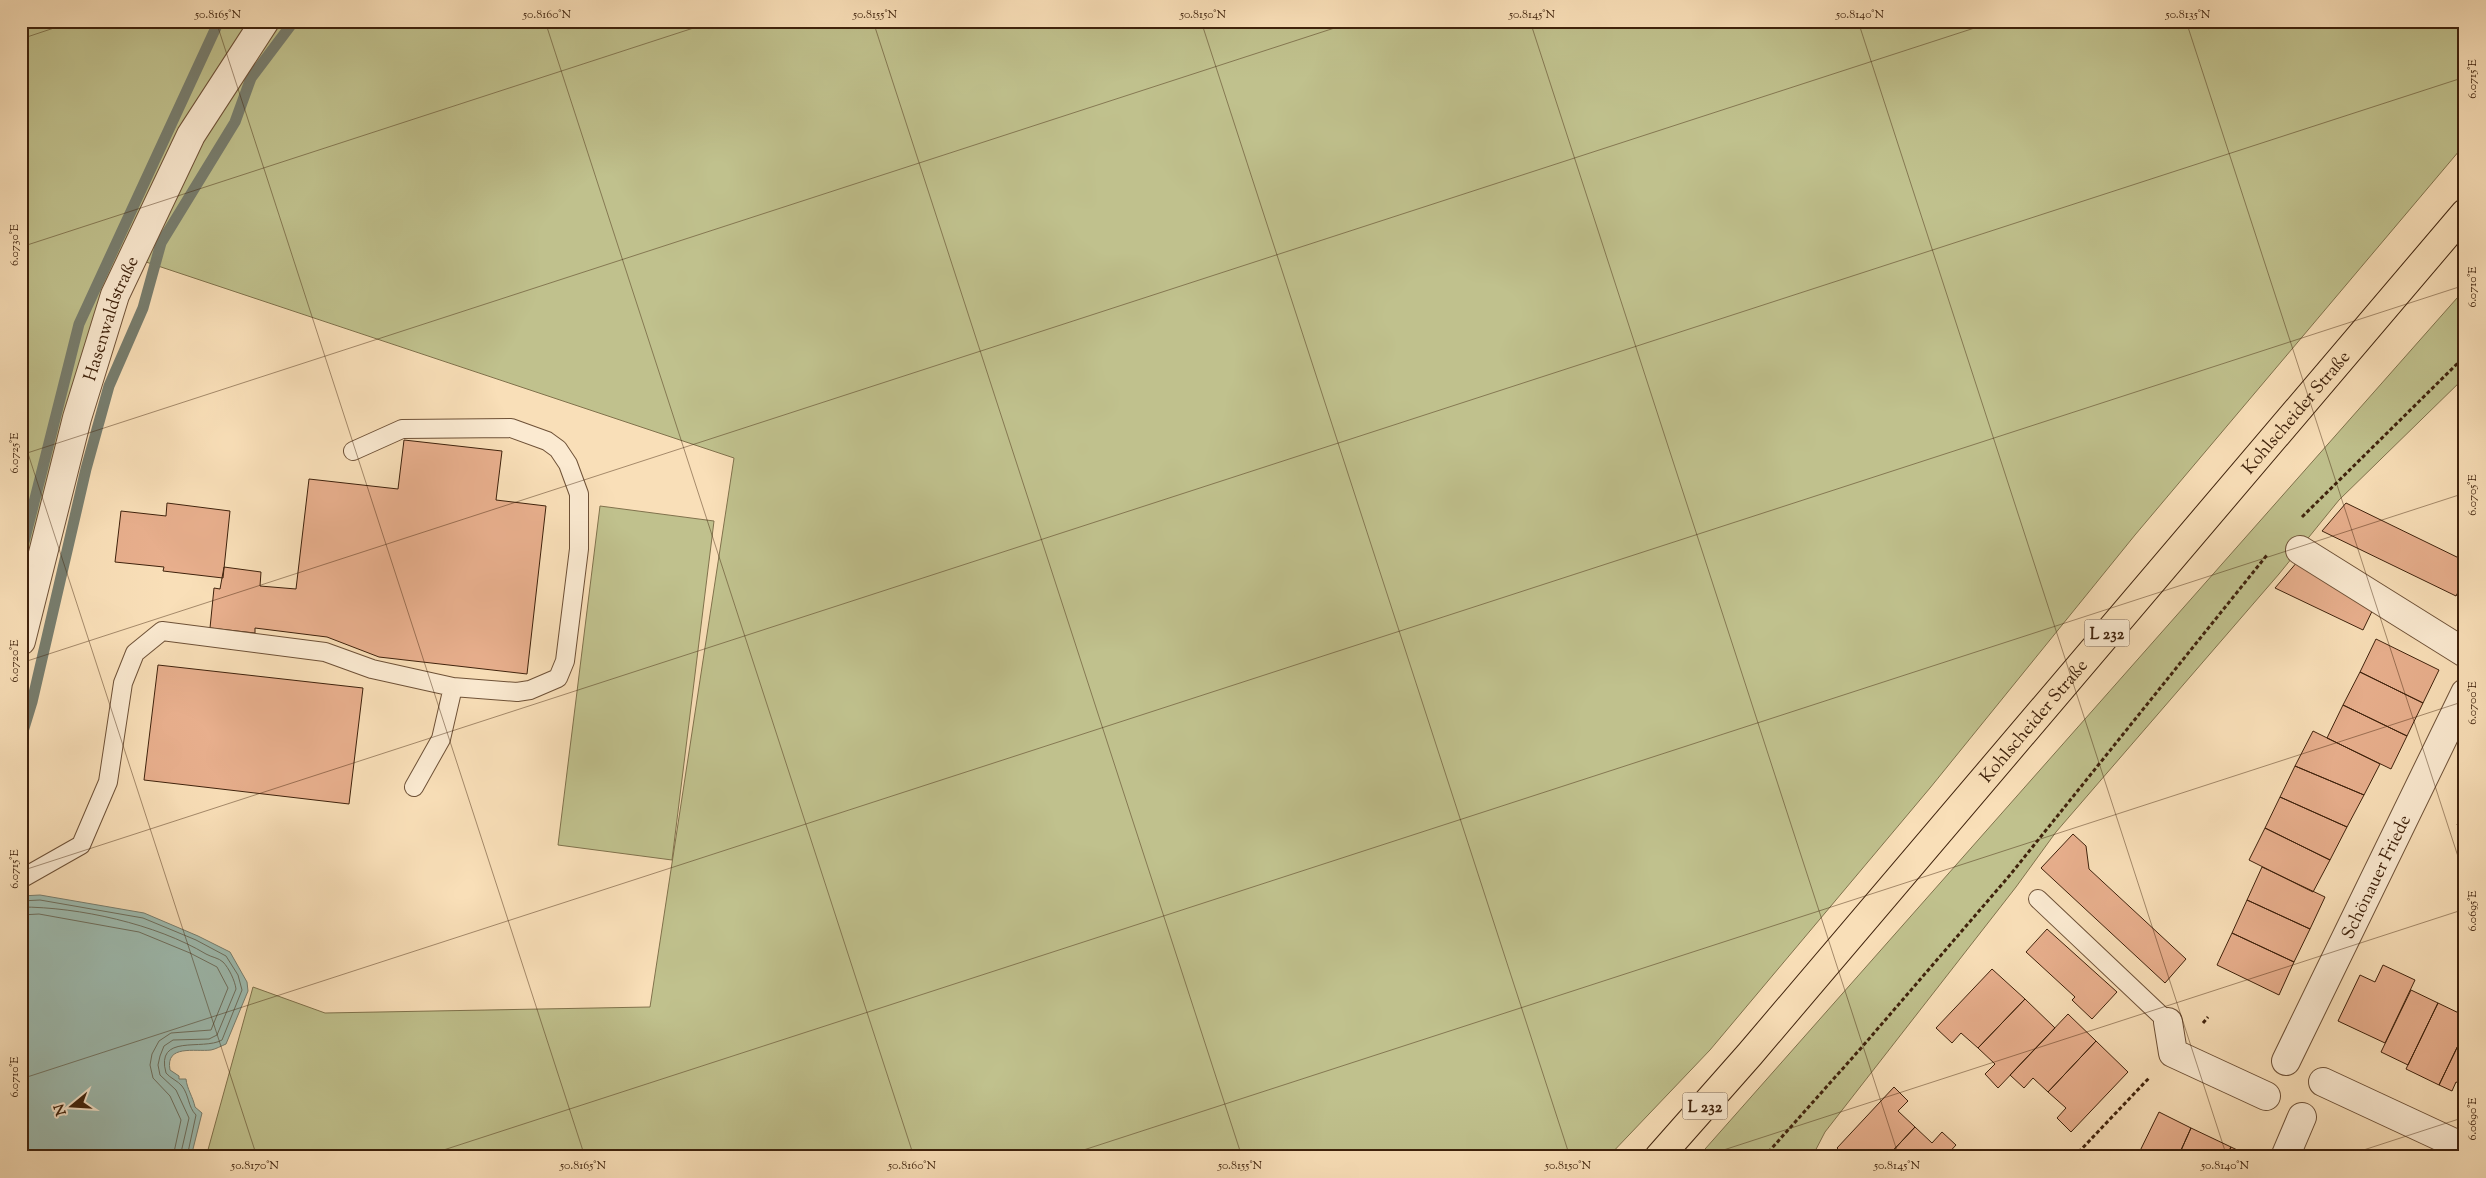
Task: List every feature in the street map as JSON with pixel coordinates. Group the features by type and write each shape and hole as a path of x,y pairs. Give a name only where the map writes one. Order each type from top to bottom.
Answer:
{"main road":[{"name":"Kohlscheider Straße","path":"1658,1157 1750,1054 2465,213"}],"street":[{"name":"Hasenwaldstraße","path":"21,641 77,418 115,295 191,135 264,21"},
{"path":"2298,537 2465,653"},
{"name":"Schönauer Friede","path":"2286,1061 2465,693"},
{"path":"2168,1022 2173,1053 2266,1096"},
{"path":"2323,1082 2465,1148"},
{"path":"2285,1157 2302,1117"}],"lane":[{"path":"21,879 80,844 108,782 123,683 135,652 162,631 325,652 372,669 453,686 517,692 530,690 558,678 565,661 579,550 579,494 568,464 558,449 547,441 510,428 402,429 353,451"},
{"path":"414,787 441,739 453,686"},
{"path":"2038,899 2168,1022"}],"path":[{"path":"2298,537 2465,356"},
{"path":"1764,1157 1862,1048 2010,875 2268,553"},
{"path":"2074,1157 2208,1017"}],"green space":[{"path":"21,21 2465,21 2465,144 2135,535 1930,788 1710,1050 1608,1157 206,1157 253,987 325,1013 650,1007 734,458 134,258 21,634"},
{"path":"2465,289 2465,377 2339,500 2279,574 2056,832 2016,887 1825,1132 1812,1157 1698,1157"},
{"path":"600,506 714,521 672,860 558,845"}],"water":[{"path":"40,895 144,913 230,952 247,982 248,991 226,1044 211,1050 183,1051 172,1056 170,1062 170,1070 179,1076 179,1079 186,1079 195,1107 202,1113 191,1157 21,1157 21,896"}],"building":[{"path":"404,440 502,451 496,500 546,506 527,674 379,657 327,637 255,628 255,633 210,628 214,588 220,589 224,567 261,572 260,586 296,589 309,479 398,489"},
{"path":"167,503 230,511 223,578 163,571 164,567 115,562 121,511 166,516"},
{"path":"2346,503 2465,561 2465,579 2456,596 2322,531"},
{"path":"2298,561 2377,601 2363,630 2275,588"},
{"path":"2376,639 2439,670 2423,703 2360,672"},
{"path":"158,665 363,688 349,804 144,780"},
{"path":"2360,672 2423,703 2407,736 2343,705"},
{"path":"2343,705 2407,736 2391,769 2327,738"},
{"path":"2313,731 2380,764 2364,795 2295,766"},
{"path":"2295,766 2364,795 2347,827 2280,797"},
{"path":"2280,797 2347,827 2330,860 2265,828"},
{"path":"2465,809 2465,829 2457,825"},
{"path":"2265,828 2330,860 2313,892 2249,860"},
{"path":"2073,834 2086,846 2089,869 2186,959 2165,983 2041,868"},
{"path":"2262,867 2325,897 2310,929 2247,900"},
{"path":"2247,900 2310,929 2294,962 2232,933"},
{"path":"2047,929 2117,992 2092,1019 2072,1000 2075,997 2026,952"},
{"path":"2232,933 2294,962 2279,995 2217,965"},
{"path":"2383,965 2415,980 2385,1043 2338,1021 2360,975 2375,982"},
{"path":"1992,969 2025,999 1978,1048 1961,1033 1952,1043 1936,1028"},
{"path":"2411,990 2438,1003 2408,1065 2381,1052"},
{"path":"2025,999 2055,1028 1998,1088 1985,1074 1995,1064 1978,1048"},
{"path":"2438,1003 2465,1016 2465,1031 2439,1085 2406,1069"},
{"path":"2068,1014 2096,1041 2048,1092 2033,1078 2024,1088 2010,1075"},
{"path":"2465,1031 2465,1085 2456,1082 2452,1091 2439,1085"},
{"path":"2096,1041 2128,1072 2071,1132 2057,1118 2066,1108 2048,1092"},
{"path":"1894,1087 1908,1101 1898,1111 1915,1127 1887,1157 1846,1157 1837,1148"},
{"path":"2159,1112 2191,1128 2178,1157 2137,1157"},
{"path":"1915,1127 1932,1143 1942,1132 1956,1145 1945,1157 1887,1157"},
{"path":"2191,1128 2231,1147 2226,1157 2178,1157"},
{"path":"2231,1147 2252,1157 2226,1157"}],"waterway":[{"path":"21,554 79,324 219,21"},
{"path":"21,738 32,702 86,469 109,386 143,308 161,243 235,122 251,78 294,21"}]}
